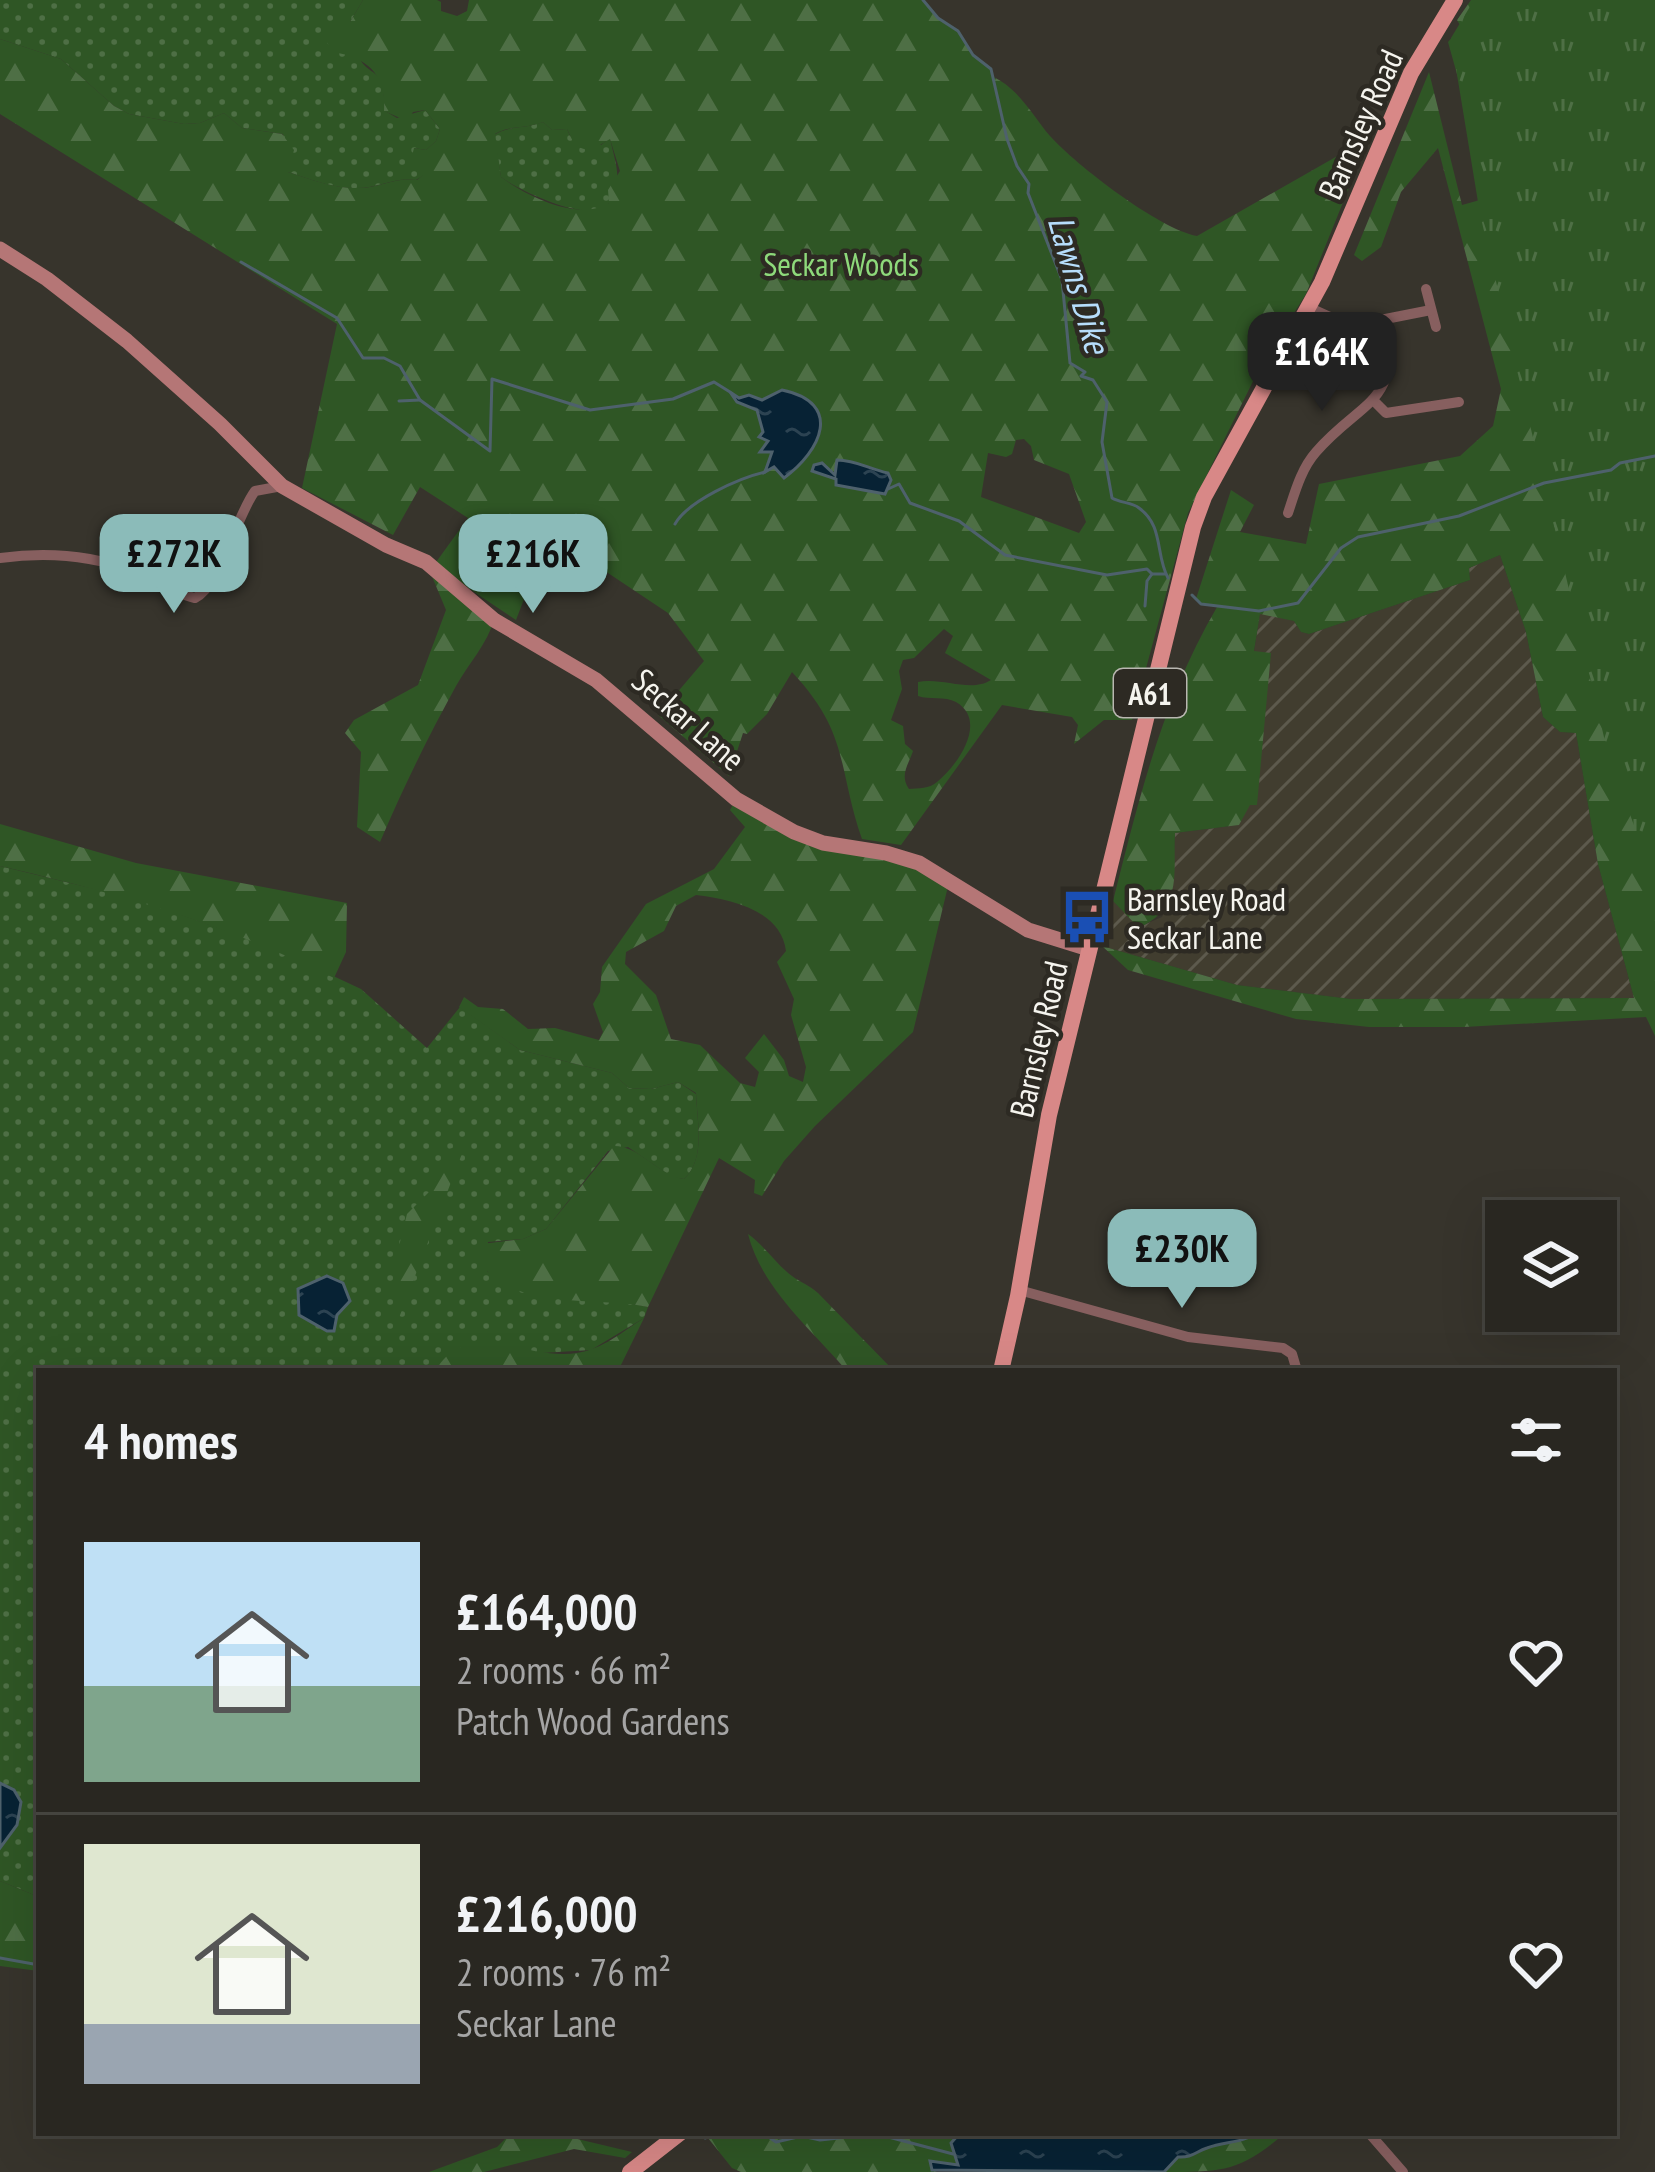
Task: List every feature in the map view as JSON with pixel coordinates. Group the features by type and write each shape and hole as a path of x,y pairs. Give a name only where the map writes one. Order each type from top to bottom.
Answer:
{"main road":[{"name":"Barnsley Road","path":"1002,1368 1049,1115 1192,527 1343,237 1420,57 1451,6"},
{"path":"630,2172 676,2136"}],"street":[{"name":"Seckar Lane","path":"0,249 128,341 282,486 386,545 426,562 500,624 596,680 736,799 823,843 919,863 1028,930 1090,949"},
{"path":"1426,289 1436,327"},
{"path":"1308,307 1350,326 1431,310"},
{"path":"1288,513 1316,452 1373,400 1391,362 1387,320"},
{"path":"1373,400 1386,412 1459,402"},
{"path":"0,558 52,554 88,559 137,573 195,598 207,591 255,491 282,486"},
{"path":"1019,1290 1188,1337 1283,1348 1292,1354 1296,1368"},
{"path":"1373,2136 1403,2172"}],"shaded area":[{"path":"1500,555 1526,632 1543,717 1560,732 1576,733 1598,864 1634,998 1351,999 1237,985 1102,946 1113,901 1139,927 1162,917 1172,898 1175,833 1239,825 1271,654 1254,652 1260,613 1294,621 1301,632 1309,634 1470,580 1469,568"}],"green space":[{"path":"0,0 363,0 350,22 353,41 361,61 382,84 385,111 397,118 425,110 440,129 426,150 414,148 424,175 365,188 331,185 288,172 283,134 242,128 224,113 184,124 129,114 61,59 0,39"},
{"name":"Seckar Woods","path":"363,0 437,0 441,11 457,16 467,11 469,0 923,0 958,31 973,55 991,69 991,76 1017,94 1079,163 1162,222 1197,236 1369,138 1306,294 1261,365 1188,513 1132,720 1104,720 1074,744 1078,725 1072,717 1002,705 901,845 862,839 833,733 792,672 767,714 743,733 729,776 658,715 704,661 668,613 557,539 536,538 517,588 524,599 516,620 434,565 468,518 420,487 393,535 302,488 337,324 0,114 0,39 61,59 129,114 184,124 224,113 242,128 282,134 294,150 288,172 350,188 417,180 423,175 411,160 414,148 426,150 440,129 425,110 413,112 407,121 384,111 382,87 373,70 333,52 321,33 328,21 350,22","holes":["543,122 552,130 567,129 575,146 590,151 610,139 620,171 608,190 609,203 583,210 568,208 538,199 501,177 495,134","1024,439 1031,446 1034,460 1069,474 1086,522 1079,533 981,497 988,453 1006,457 1012,454 1016,440","944,629 953,636 945,653 991,680 975,685 918,682 918,696 952,700 965,710 970,731 961,755 945,775 931,786 909,789 905,774 913,751 905,744 903,726 891,720 902,689 899,671 903,660 914,658"]},
{"path":"1471,0 1655,0 1655,1036 1646,1017 1464,1027 1369,1027 1296,1019 1128,970 1102,946 1237,985 1351,999 1634,998 1598,864 1576,733 1560,732 1543,717 1526,632 1500,555 1469,568 1470,580 1309,634 1301,632 1294,621 1260,614 1254,651 1271,653 1257,805 1250,805 1239,825 1175,833 1173,888 1153,920 1139,928 1113,901 1167,714 1217,607 1196,599 1231,490 1254,505 1240,532 1306,544 1319,484 1460,456 1493,426 1501,389 1438,148 1401,192 1381,247 1362,261 1354,255 1429,72 1462,205 1480,200 1469,117 1448,42 1461,27 1457,20"},
{"path":"1474,0 1655,0 1655,883 1608,754 1480,214 1451,38"},
{"path":"543,122 552,130 567,129 570,136 601,145 610,138 617,179 609,203 600,209 572,208 501,177 494,135"},
{"path":"426,562 494,620 436,724 380,842 357,827 361,752 345,733 354,720 418,685 446,610"},
{"path":"736,799 794,832 886,853 949,882 913,1032 815,1126 762,1196 754,1193 755,1180 719,1158 648,1307 550,1298 503,1284 486,1270 477,1250 481,1244 523,1239 546,1229 614,1146 684,1179 698,1150 696,1093 678,1082 651,1089 629,1088 612,1073 520,1050 459,1007 464,997 478,1007 503,1009 528,1029 555,1028 599,1040 603,1032 593,1004 600,992 602,967 646,904 714,869 745,827 730,810","holes":["696,895 752,909 782,937 786,951 777,962 794,999 791,1015 806,1067 803,1082 789,1076 784,1060 764,1034 745,1058 759,1072 755,1087 740,1083 700,1045 671,1039 656,995 625,964 626,952 664,931 676,906"]},
{"path":"0,824 136,863 347,903 346,952 334,978 252,941 170,912 0,866"},
{"path":"0,866 136,899 267,945 361,989 427,1048 460,1007 520,1050 612,1073 629,1088 651,1089 678,1082 696,1094 698,1150 684,1179 672,1177 628,1147 608,1151 546,1229 523,1239 488,1242 487,1271 526,1292 648,1307 644,1318 591,1350 455,1368 36,1368 36,1896 0,1881"},
{"path":"449,1149 463,1151 397,1323 393,1314 395,1262 407,1214 431,1190"},
{"path":"748,1234 786,1271 818,1293 891,1368 844,1368 776,1290"},
{"path":"644,1318 619,1368 438,1368 449,1354 481,1343 558,1354 586,1351"},
{"path":"0,1881 36,1896 36,1971 0,1966"},
{"path":"508,2136 570,2136 632,2152 625,2158 574,2149 484,2172 429,2172 497,2147"},
{"path":"706,2136 956,2136 952,2139 958,2165 933,2161 932,2170 937,2172 741,2172 732,2168"},
{"path":"1251,2136 1281,2136 1230,2167 1164,2172 1173,2160"}],"water":[{"path":"782,390 801,396 820,416 816,442 784,478 774,467 765,472 772,452 760,452 768,441 759,437 763,432 757,410 737,402 730,392 739,398 749,395 762,400"},
{"path":"837,460 888,473 891,480 885,494 836,485 836,479 812,471 822,463 835,475"},
{"path":"327,1276 343,1283 350,1301 337,1315 334,1331 299,1315 298,1289"},
{"path":"0,1783 14,1790 21,1802 17,1825 0,1848"},
{"path":"957,2136 1252,2136 1178,2157 1164,2172 932,2170 930,2161 958,2165 951,2143"}],"waterway":[{"name":"Lawns Dike","path":"923,0 991,69 1007,139 1029,184 1028,193 1062,280 1070,363 1085,372 1081,376 1093,380 1107,402 1102,442 1112,498 1147,515 1168,578"},
{"path":"241,262 337,318 363,358 384,358 400,366 420,400 490,451 492,379 590,410 673,399 714,382 730,392"},
{"path":"399,401 420,400"},
{"name":"Lawns Dike","path":"1192,595 1201,604 1259,611 1298,603 1341,548 1358,537 1459,516 1544,483 1655,456"},
{"path":"675,524 715,492 765,472"},
{"path":"888,489 899,484 910,503 959,521 1005,555 1107,575 1147,569 1165,574"},
{"path":"1145,606 1152,574"},
{"path":"0,1958 36,1964"},
{"path":"705,2138 711,2136"},
{"path":"767,2136 776,2142 802,2136"},
{"path":"802,2136 820,2140 858,2136"},
{"path":"885,2136 953,2154"}],"place":[{"name":"Barnsley Road Seckar Lane","path":"1087,917"}]}
